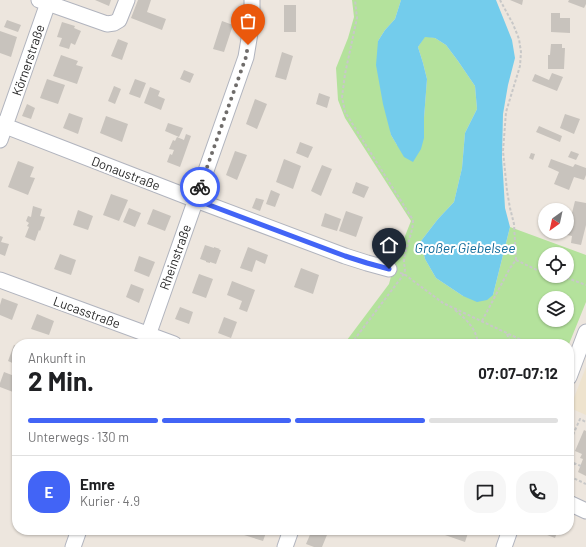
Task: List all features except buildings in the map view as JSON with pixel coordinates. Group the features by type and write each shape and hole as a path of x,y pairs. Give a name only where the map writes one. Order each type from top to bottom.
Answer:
{"street":[{"path":"43,2 107,24 114,23 119,20 126,0"},
{"name":"Rheinstraße","path":"146,339 246,57 252,20 252,0"},
{"name":"Körnerstraße","path":"0,140 2,125 43,2"},
{"name":"Donaustraße","path":"2,125 345,256 389,269"},
{"name":"Lucasstraße","path":"0,280 146,339"},
{"path":"574,364 586,332"},
{"path":"574,505 586,511"},
{"path":"73,547 77,535"},
{"path":"285,547 289,535"},
{"path":"504,547 508,535"}],"path":[{"path":"355,0 357,18 345,74 342,97 345,112 413,220 413,228 404,262 406,270 404,274 355,339"},
{"path":"482,321 510,268 516,260 514,224 507,191 503,151 506,112 520,66 521,52 519,39 513,24 500,0"},
{"path":"516,260 538,270"},
{"path":"404,274 443,303 518,338"},
{"path":"574,280 586,285"},
{"path":"451,307 467,320 475,332 477,339"},
{"path":"507,333 509,339"},
{"path":"574,433 580,419 586,422"},
{"path":"574,464 580,466"},
{"path":"574,478 586,484"}],"shaded area":[{"path":"586,367 586,415 574,410 574,398"}],"green space":[{"path":"352,0 401,0 395,19 378,41 391,135 397,145 424,138 427,79 418,47 425,36 435,38 446,45 475,86 477,109 465,133 462,168 454,202 438,219 421,241 425,259 436,278 463,296 493,295 510,227 538,237 538,239 543,239 564,247 538,247 538,283 574,283 574,251 586,255 586,302 571,339 348,339 389,284 395,261 411,221 345,118 338,100 336,68 348,38 354,17"}],"water":[{"name":"Großer Giebelsee","path":"401,0 496,0 512,40 515,58 503,114 502,157 505,208 510,227 493,295 487,300 477,302 463,296 436,278 425,259 421,241 438,219 454,202 462,168 465,133 477,109 475,86 446,45 435,38 425,37 418,47 427,79 424,138 421,149 413,162 404,157 391,135 383,104 376,65 378,41 395,19"}],"way so far":[{"path":"200,187 246,57 248,45"}],"route":[{"path":"200,187 196,200 345,256 389,269"}]}
